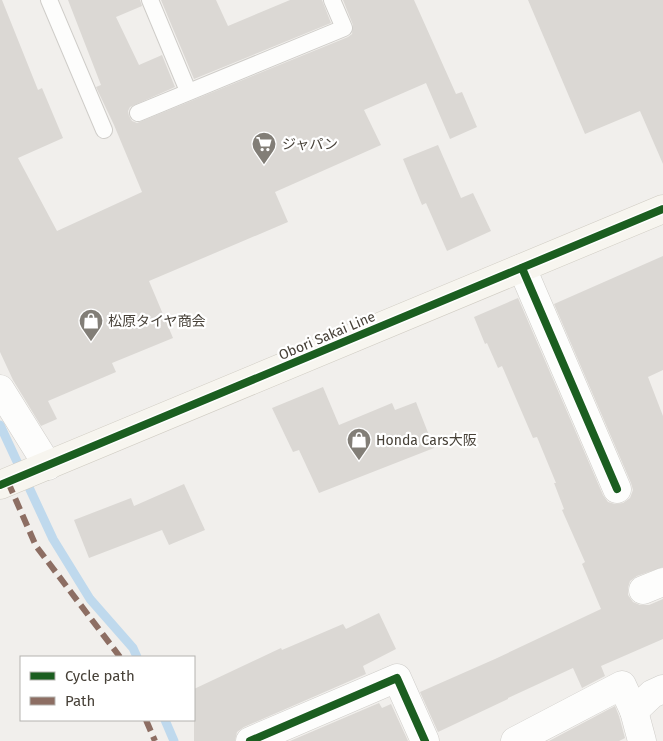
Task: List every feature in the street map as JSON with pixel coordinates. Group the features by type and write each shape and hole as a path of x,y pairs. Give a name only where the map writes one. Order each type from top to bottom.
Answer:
{"main road":[{"name":"Obori Sakai Line","path":"5,483 45,468 663,209"}],"street":[{"path":"522,268 618,489"},
{"path":"0,390 45,468"},
{"path":"250,741 282,735 397,678 425,741"},
{"path":"515,741 622,685 634,711 642,741"},
{"path":"634,711 652,694 663,689"}],"lane":[{"path":"49,0 104,130"},
{"path":"150,0 188,91"},
{"path":"138,113 344,28 332,0"}],"building":[{"path":"0,0 2,0 38,90 42,88 63,138 18,158 57,231 142,192 96,87 101,85 68,0 140,0 142,6 116,17 139,65 162,55 175,87 130,107 128,111 129,116 132,121 137,123 348,37 352,34 353,25 343,0 414,0 456,94 462,92 477,127 450,139 426,83 364,110 381,145 275,192 288,222 149,281 173,338 112,363 116,372 48,401 57,419 41,426 13,380 0,352"},
{"path":"161,0 216,0 228,26 290,0 322,0 331,23 194,79"},
{"path":"528,0 663,0 663,164 640,111 585,134"},
{"path":"438,145 461,198 473,193 491,231 447,251 426,203 422,205 403,159"},
{"path":"663,256 663,370 648,377 663,416 663,567 637,576 630,581 628,595 633,602 640,605 649,605 663,599 663,639 601,666 605,676 582,688 573,668 438,732 420,692 601,609 582,564 585,562 562,510 564,509 554,483 556,483 537,437 533,438 502,366 498,368 487,343 485,344 474,317 518,298 603,495 608,502 615,504 623,503 630,498 633,490 631,483 554,304"},
{"path":"323,387 339,425 392,403 395,410 416,402 434,448 319,493 299,450 293,452 272,408"},
{"path":"184,484 205,530 169,545 162,530 89,558 74,520 131,498 134,506"},
{"path":"379,613 396,649 363,666 366,674 244,727 237,732 235,741 194,741 195,689 281,648 282,650 343,624 346,629"},
{"path":"379,703 382,708 391,704 408,741 290,741"},
{"path":"615,706 625,738 619,741 549,741"}],"waterway":[{"path":"0,425 53,539 90,599 133,648 137,656"},
{"path":"165,721 174,741"}],"marked path":[{"path":"8,482 36,546 119,656"},
{"path":"146,721 155,741"}],"cycle path":[{"path":"0,485 663,209"},
{"path":"522,268 617,489"},
{"path":"250,741 397,678 425,741"}],"place":[{"name":"ジャパン","path":"264,165"},
{"name":"松原タイヤ商会","path":"91,342"},
{"name":"Honda Cars大阪","path":"359,461"}]}
